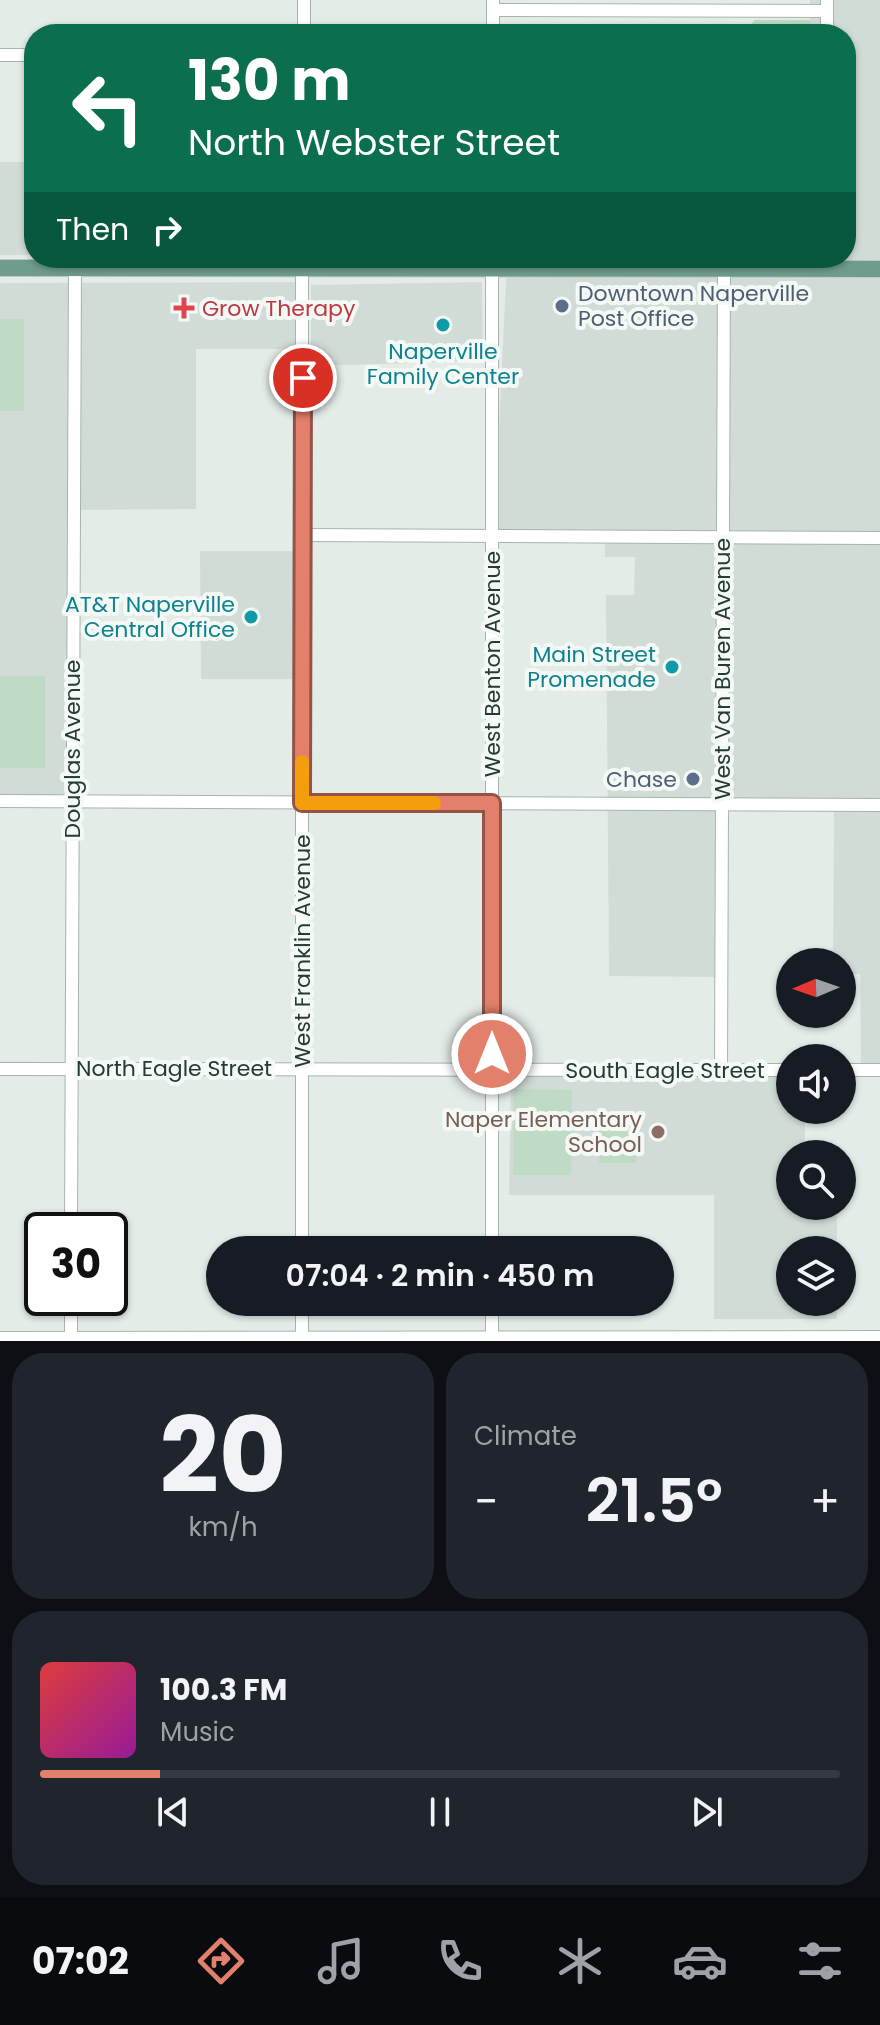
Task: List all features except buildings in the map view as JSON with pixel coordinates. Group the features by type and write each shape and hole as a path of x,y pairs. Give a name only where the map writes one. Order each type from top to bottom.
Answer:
{"main road":[{"path":"0,268 75,268"},
{"path":"724,268 880,269"}],"street":[{"path":"304,0 304,24"},
{"path":"493,5 827,5"},
{"path":"0,55 24,55"},
{"name":"Douglas Avenue","path":"71,1212 75,268"},
{"name":"West Franklin Avenue","path":"302,268 302,1236"},
{"name":"West Benton Avenue","path":"492,268 492,1236"},
{"name":"West Van Buren Avenue","path":"721,1070 724,268"},
{"path":"302,535 880,538"},
{"path":"0,801 880,805"},
{"name":"North Eagle Street","path":"0,1069 492,1070"},
{"name":"South Eagle Street","path":"492,1070 776,1070"},
{"path":"856,1070 880,1070"},
{"path":"71,1316 71,1340"},
{"path":"302,1316 302,1339"},
{"path":"492,1316 492,1340"},
{"path":"0,1338 492,1340 880,1337"}],"shaded area":[{"path":"810,0 880,0 880,1074 861,1074 860,974 856,974 856,948 833,948 834,805 721,804 724,977 609,976 606,595 634,595 635,557 605,557 605,536 494,535 507,268 856,268 856,24 810,24"},
{"path":"0,162 24,162 24,255 0,255"},
{"path":"300,282 299,349 196,349 196,509 73,510 70,802 0,802 0,283"},
{"path":"482,282 483,361 311,366 311,285"},
{"path":"200,551 300,551 300,679 201,679"},
{"name":"Naper Elementary School","path":"511,1076 776,1076 776,1124 805,1124 805,1140 776,1140 776,1220 837,1220 837,1236 776,1236 776,1316 837,1316 837,1319 714,1319 714,1195 509,1195"}],"green space":[{"path":"755,20 810,20 810,24 751,24"},
{"path":"0,319 24,319 24,411 0,411"},
{"path":"0,676 45,676 45,768 0,768"},
{"path":"514,1089 572,1090 571,1175 513,1175"},
{"path":"598,1126 636,1126 636,1163 599,1163"}],"slow traffic":[{"path":"302,762 302,803 434,803"}],"place":[{"name":"Downtown Naperville Post Office","path":"562,306"},
{"name":"Grow Therapy","path":"184,308"},
{"name":"Naperville Family Center","path":"443,325"},
{"name":"AT&T Naperville Central Office","path":"251,617"},
{"name":"Main Street Promenade","path":"672,667"},
{"name":"Chase","path":"693,779"},
{"name":"Naper Elementary School","path":"658,1132"}],"route":[{"path":"303,378 302,803 492,803 492,1054"}]}
